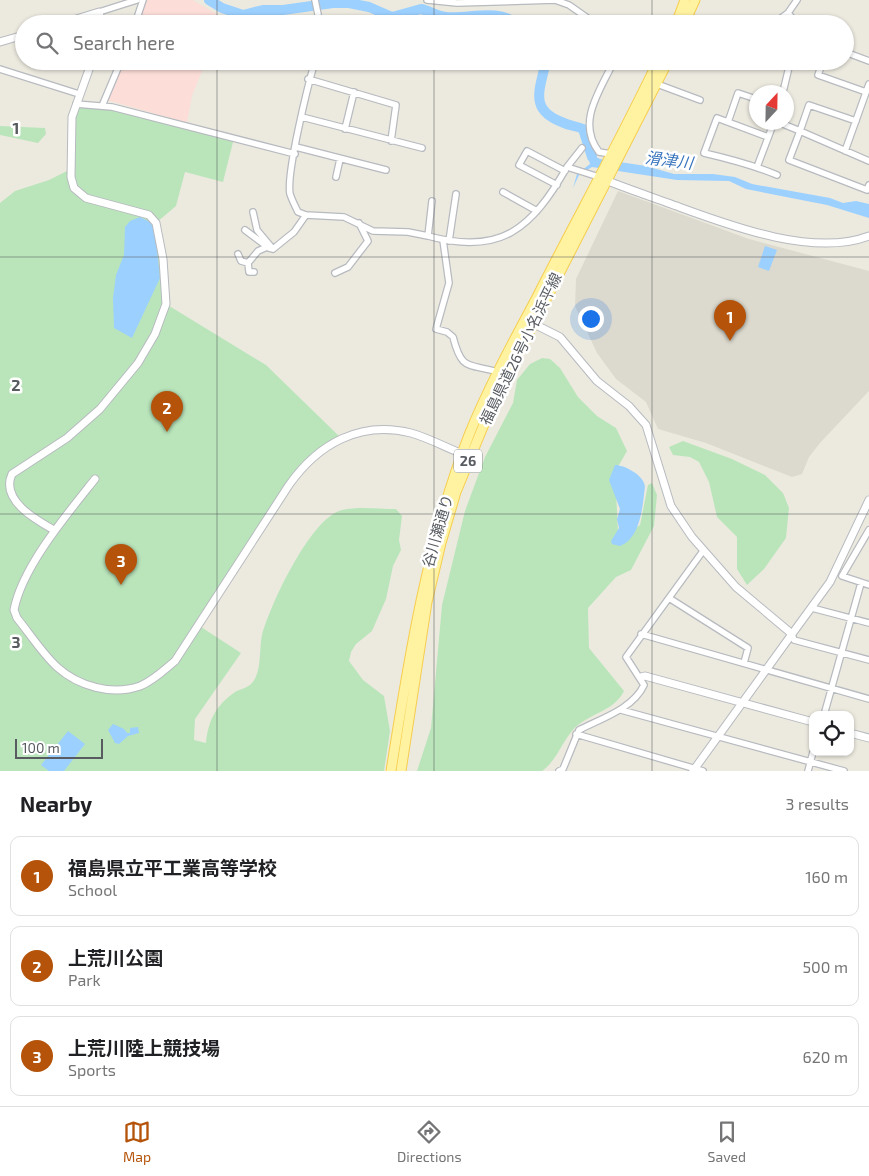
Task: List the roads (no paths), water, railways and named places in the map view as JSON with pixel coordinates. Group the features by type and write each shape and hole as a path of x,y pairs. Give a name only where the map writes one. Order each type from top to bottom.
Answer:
{"main road":[{"path":"679,15 685,0"},
{"path":"688,15 695,0"},
{"name":"26","path":"612,157 654,70"},
{"name":"福島県道26号小名浜平線","path":"402,771 429,593 466,455 492,405 529,322 612,157 658,84 664,70"},
{"name":"谷川瀬通り","path":"391,771 418,608 444,505 466,455 498,372 529,322"}],"street":[{"path":"89,15 137,0"},
{"path":"138,15 143,0"},
{"path":"315,0 319,15"},
{"path":"427,0 458,2 555,0 568,5 583,15"},
{"path":"785,15 797,0"},
{"path":"0,42 15,38"},
{"path":"854,55 869,61"},
{"path":"0,69 79,94"},
{"path":"54,530 16,506 8,492 8,479 12,474 81,427 118,390 155,334 163,316 166,297 160,236 156,223 149,215 86,198 74,188 71,177 70,134 76,104 88,70"},
{"path":"102,106 117,70"},
{"path":"311,70 296,147 290,194 298,212 306,215 344,217 373,230 408,232 446,241 469,243 492,241 516,230 548,201 566,168 582,148"},
{"path":"610,70 588,122 593,144 600,152 612,157"},
{"path":"785,85 788,70"},
{"path":"820,70 818,75 866,92"},
{"path":"308,79 396,105 391,141"},
{"path":"658,84 700,100"},
{"path":"845,151 869,84"},
{"path":"345,129 354,92"},
{"path":"728,122 738,93 749,97"},
{"path":"76,104 102,106 295,154"},
{"path":"856,121 809,105 789,160 867,190 869,185"},
{"path":"302,117 422,148"},
{"path":"768,137 717,118 704,153 737,162 744,162 777,175"},
{"path":"794,129 869,162"},
{"path":"758,167 771,130"},
{"path":"296,147 386,170"},
{"path":"557,185 519,165 527,151 566,168 603,176 737,228 767,235 836,243 869,236"},
{"path":"336,177 340,159"},
{"path":"503,192 537,212"},
{"path":"456,194 446,241 449,283 436,329 447,332 454,337 456,354 470,366 498,372"},
{"path":"428,236 432,200"},
{"path":"253,212 257,230 270,248"},
{"path":"254,272 249,272 248,263 258,250 270,248 294,232 306,215"},
{"path":"335,272 348,268 368,240 358,222"},
{"path":"245,230 256,236 270,248"},
{"path":"238,254 240,261 248,263"},
{"path":"529,322 560,337 597,381 629,406 646,425 671,506 704,551 736,587 792,634 794,640 869,660"},
{"path":"96,479 54,530 19,593 14,610 17,618 55,665 66,674 92,687 120,690 134,688 148,682 175,661 293,479 302,468 327,446 353,434 378,429 412,433 466,455"},
{"path":"693,770 812,608 838,568 869,500"},
{"path":"869,530 842,576 869,585"},
{"path":"570,771 561,770 579,730 621,710 641,690 644,685 626,657 641,634 704,551"},
{"path":"825,711 861,583"},
{"path":"669,598 748,648 744,663"},
{"path":"812,608 869,623"},
{"path":"641,634 744,663 765,671 832,687 869,699"},
{"path":"640,677 645,676 741,704 809,721"},
{"path":"621,710 844,771"},
{"path":"576,734 693,770 703,771"},
{"path":"854,734 869,738"},
{"path":"808,771 812,756"}],"water":[{"path":"590,143 596,157 600,159 646,166 674,174 713,174 735,177 752,184 830,198 843,203 856,201 869,204 869,218 827,205 746,189 729,181 677,180 592,167 579,175 573,188 577,174 590,164 585,145"},
{"path":"140,217 150,222 155,231 160,278 132,338 114,328 113,298 116,275 124,255 125,227 130,221"},
{"path":"765,246 777,250 769,271 758,267"},
{"path":"615,465 636,473 645,486 638,524 631,537 620,546 612,544 611,541 619,528 617,519 620,509 609,480"},
{"path":"113,724 124,729 127,733 130,733 130,728 138,727 139,733 128,736 119,744 115,743 108,730"},
{"path":"68,731 85,744 64,771 49,771 41,765"}],"waterway":[{"name":"滑津川","path":"209,0 222,8 243,15"},
{"name":"滑津川","path":"243,15 263,10 283,10 333,3 349,3 369,7 387,15"},
{"name":"滑津川","path":"399,15 421,9 436,15"},
{"name":"滑津川","path":"483,15 492,15"},
{"name":"滑津川","path":"544,70 539,98 541,105 545,112 553,118 583,129 592,157"}],"place":[{"name":"福島県立平工業高等学校","path":"730,341"},
{"name":"上荒川公園","path":"167,432"},
{"name":"上荒川陸上競技場","path":"121,585"}]}
